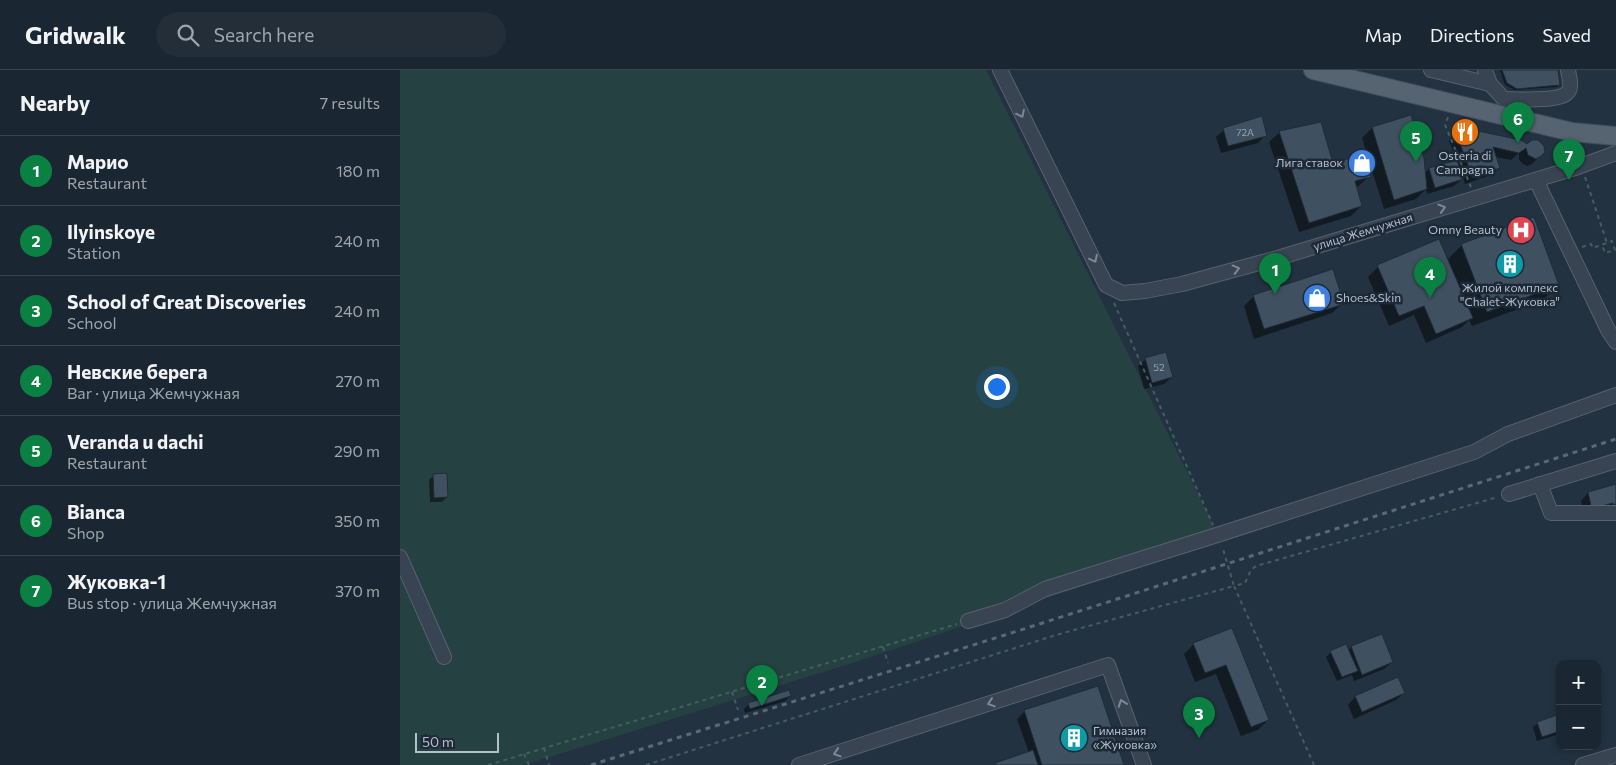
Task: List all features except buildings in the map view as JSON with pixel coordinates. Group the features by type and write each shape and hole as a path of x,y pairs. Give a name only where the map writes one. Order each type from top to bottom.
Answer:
{"main road":[{"path":"1314,70 1572,132 1616,136"}],"street":[{"path":"1000,70 1106,285"},
{"path":"1431,70 1490,84"},
{"path":"1484,70 1490,84 1519,120"},
{"path":"1504,99 1535,100 1560,97 1568,93 1571,87 1568,70"},
{"name":"улица Жемчужная","path":"1106,285 1122,292 1145,291 1182,284 1281,257 1536,180 1616,153"},
{"path":"1536,180 1616,342"},
{"path":"968,621 1005,610 1044,589 1474,452 1508,434 1616,395"},
{"path":"1509,494 1616,461"},
{"path":"1540,484 1551,513 1616,513"},
{"path":"400,557 444,658"},
{"path":"799,765 1108,665 1144,765"},
{"path":"1583,765 1616,755"}],"path":[{"path":"1448,116 1446,126 1476,198"},
{"path":"1586,178 1607,243"},
{"path":"1570,251 1591,244 1593,248 1612,241 1615,250 1605,254 1602,245"},
{"path":"1106,285 1214,536 1222,549 1234,586 1314,765"},
{"path":"646,765 1056,635 1245,583 1251,570 1256,566 1509,494"},
{"path":"488,765 968,621"},
{"path":"883,646 888,663"},
{"path":"732,692 738,710"},
{"path":"544,748 549,765"},
{"path":"524,754 529,765"}],"green space":[{"path":"400,70 986,70 1221,540 846,665 524,765 400,765"}],"railway":[{"path":"591,765 1005,635 1616,439"}],"place":[{"name":"Osteria di Campagna","path":"1465,132"},
{"name":"Bianca","path":"1518,143"},
{"name":"Veranda u dachi","path":"1416,162"},
{"name":"Лига ставок","path":"1362,163"},
{"name":"Жуковка-1","path":"1569,180"},
{"name":"Omny Beauty","path":"1521,230"},
{"name":"Жилой комплекс \"Chalet-Жуковка\"","path":"1510,264"},
{"name":"Марио","path":"1275,294"},
{"name":"Shoes&Skin","path":"1317,298"},
{"name":"Невские берега","path":"1430,298"},
{"name":"Ilyinskoye","path":"762,706"},
{"name":"Гимназия «Жуковка»","path":"1074,738"},
{"name":"School of Great Discoveries","path":"1199,738"}]}
